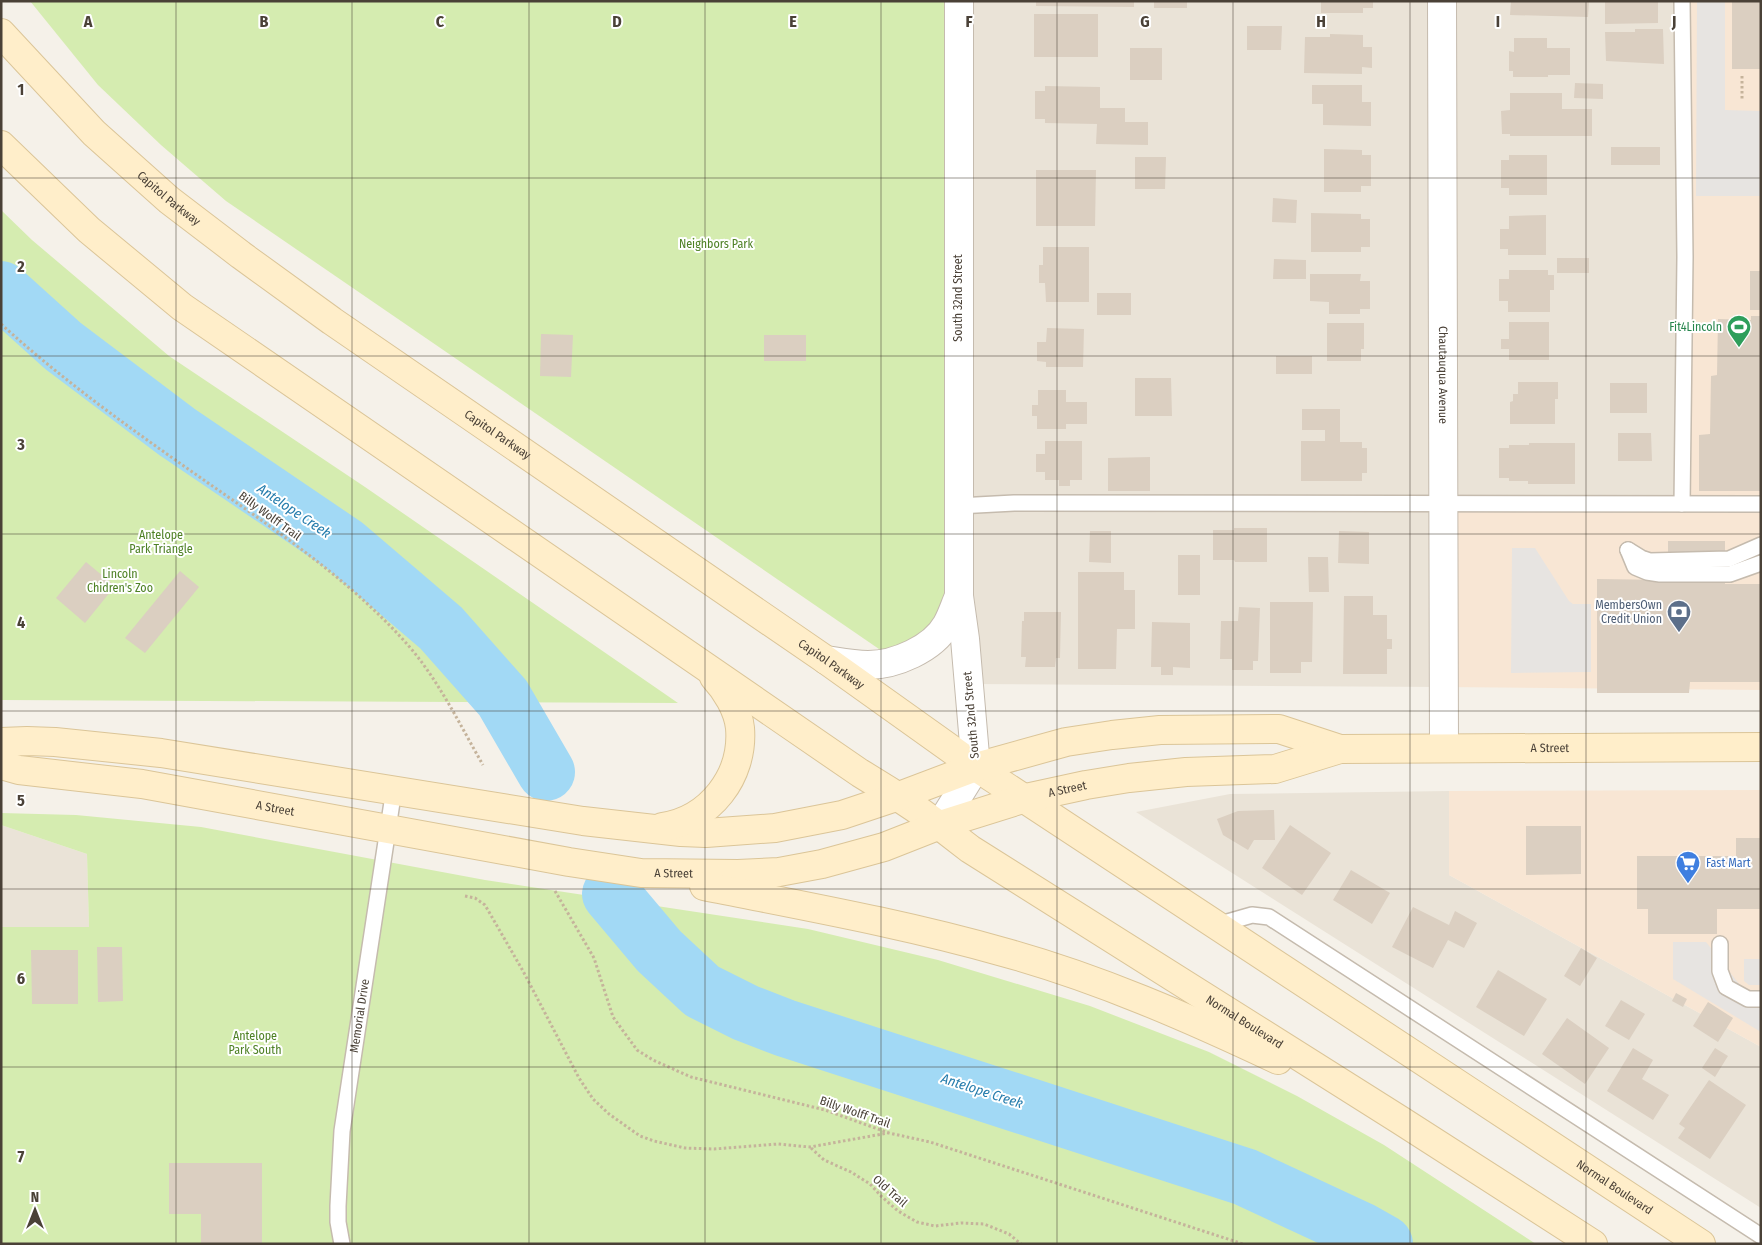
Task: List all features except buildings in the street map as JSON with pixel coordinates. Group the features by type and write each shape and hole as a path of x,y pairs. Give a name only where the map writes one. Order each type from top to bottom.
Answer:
{"main road":[{"name":"Capitol Parkway","path":"1,33 94,133 169,200 240,255 332,321 826,660 976,766 1026,798"},
{"path":"1,145 89,230 182,307 860,773 899,796"},
{"path":"651,828 687,821 699,813 724,790 731,778 737,759 740,727 736,712 722,685 699,661"},
{"name":"A Street","path":"1,742 27,740 97,745 394,789 583,821 706,834 775,828 842,815 899,796 976,766 1066,742 1112,735 1160,730 1280,729 1340,749"},
{"name":"A Street","path":"1,766 19,770 142,784 569,862 641,873 738,874 779,872 822,864 884,847 940,825 1026,798 1086,785 1186,772 1275,769 1340,749 1761,747"},
{"name":"Normal Boulevard","path":"899,796 970,849 1400,1120 1592,1244"},
{"name":"Normal Boulevard","path":"1026,798 1702,1244"},
{"path":"641,873 948,938 1005,952 1055,968 1171,1011 1400,1120"}],"street":[{"name":"South 32nd Street","path":"940,825 976,766 965,639 959,596 959,1"},
{"name":"Chautauqua Avenue","path":"1442,1 1444,748"},
{"name":"South 32nd Street","path":"826,660 868,665 904,657 926,646 937,636 946,625 959,596"}],"lane":[{"path":"1682,1 1685,257 1682,504"},
{"path":"958,506 1014,503 1761,504"},
{"path":"1761,545 1728,559 1650,560 1641,558 1628,550 1635,567 1647,572 1660,574 1730,574 1761,563"},
{"name":"Memorial Drive","path":"342,1244 338,1222 338,1206 342,1131 394,789"},
{"path":"1217,925 1252,915 1269,917 1761,1236"},
{"path":"1720,944 1720,972 1726,987 1748,998 1761,998"}],"path":[{"path":"1742,76 1742,99"},
{"name":"Billy Wolff Trail","path":"1,324 42,361 92,400 286,538 352,590 385,620 408,646 444,696 483,766"},
{"name":"Billy Wolff Trail","path":"554,889 594,958 612,1017 637,1050 653,1060 691,1077 825,1110 889,1133 930,1142 1243,1244"},
{"path":"465,896 474,898 485,905 579,1078 593,1100 626,1126 654,1141 685,1148 714,1149 778,1144 810,1147 889,1133"},
{"name":"Old Trail","path":"810,1147 824,1160 851,1172 870,1184 898,1211 917,1222 935,1226 961,1223 984,1224 1009,1234 1021,1244"}],"shaded area":[{"path":"959,1 1682,1 1682,504 1443,687 968,684"},
{"path":"1682,1 1761,1 1761,690 1443,687 1442,505 1682,504"},
{"path":"1697,1 1725,1 1725,110 1761,111 1761,196 1696,196"},
{"path":"1512,548 1535,548 1569,601 1573,604 1591,604 1591,672 1511,673"},
{"path":"1761,790 1761,1047 1449,875 1449,791"},
{"path":"1449,791 1449,875 1761,1047 1761,1208 1136,812 1230,794"},
{"path":"1,825 87,854 89,927 1,927"},
{"path":"1673,942 1706,942 1743,989 1761,1000 1761,1032 1673,979"},
{"path":"1744,959 1761,959 1761,985 1749,985 1744,981"}],"green space":[{"name":"Neighbors Park","path":"30,1 959,1 959,596 895,660 226,201 161,145 98,85"},
{"name":"Antelope Park Triangle","path":"1,210 32,240 169,356 365,487 678,703 1,700"},
{"name":"Antelope Park South","path":"1,813 76,815 201,827 485,880 808,929 938,960 1090,1006 1209,1052 1297,1096 1384,1145 1536,1244 1,1244 1,927 89,927 87,854 1,825"}],"waterway":[{"name":"Antelope Creek","path":"1,290 63,346 177,432 345,546 441,628 503,698 546,772"},
{"name":"Antelope Creek","path":"611,894 659,951 702,991 746,1013 785,1028 1245,1177 1361,1231 1384,1244"}],"place":[{"name":"Fit4Lincoln","path":"1739,348"},
{"name":"MembersOwn Credit Union","path":"1679,633"},
{"name":"Fast Mart","path":"1688,884"}],"park label":[{"name":"Lincoln Chidren's Zoo","path":"120,581"}]}
